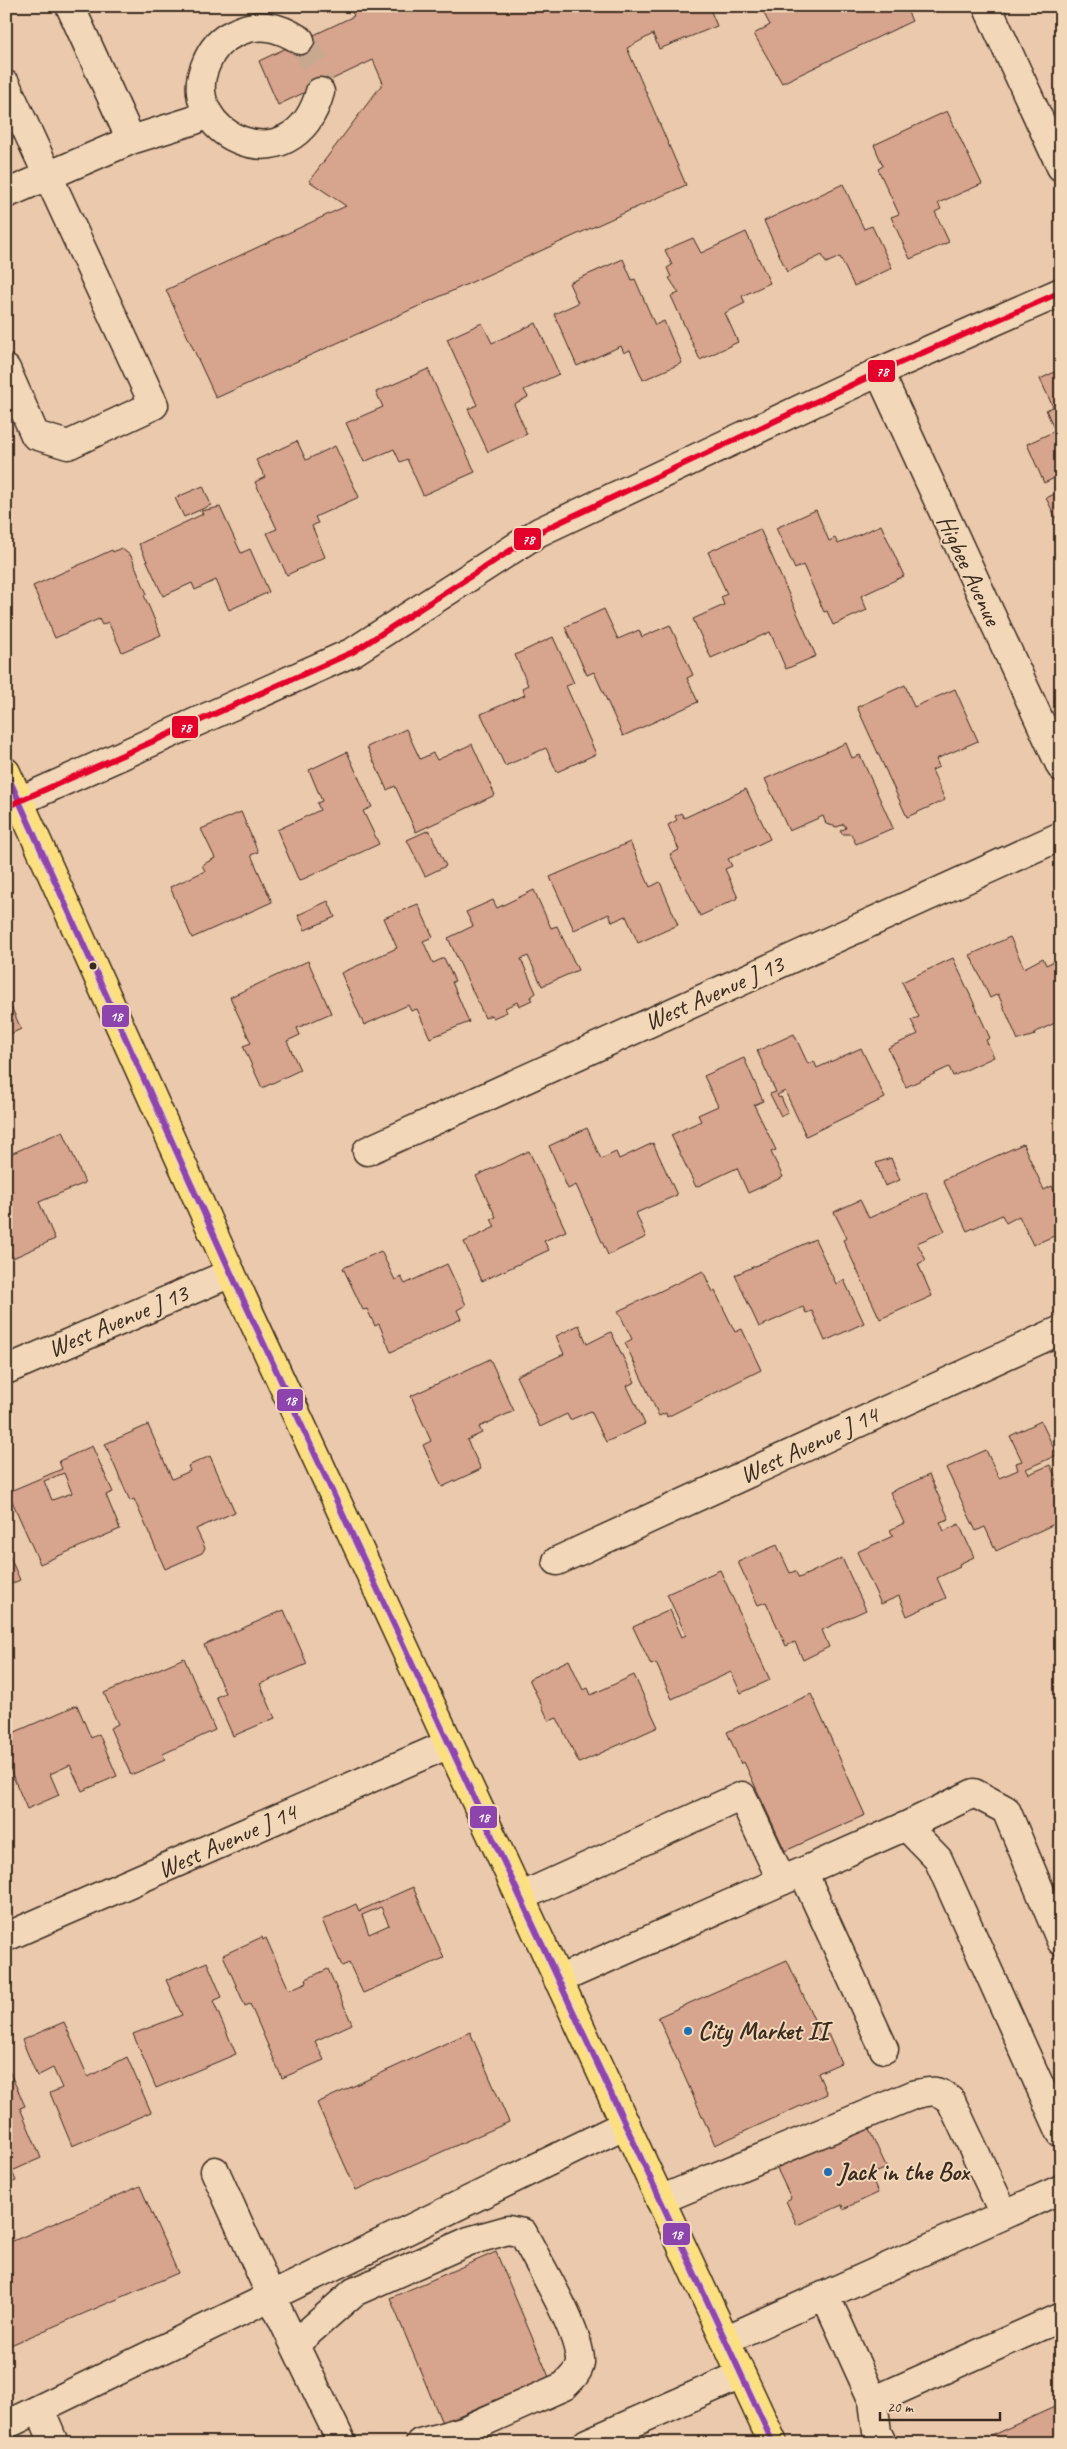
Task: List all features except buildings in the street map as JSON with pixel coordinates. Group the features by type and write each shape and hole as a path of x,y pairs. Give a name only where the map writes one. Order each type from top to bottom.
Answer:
{"main road":[{"path":"6,772 13,804 773,2443"}],"street":[{"path":"70,6 131,140"},
{"path":"987,6 1061,167"},
{"path":"300,40 283,29 263,25 243,28 225,38 211,52 203,71 201,90 206,110 217,126 232,138 251,144 270,144 288,138 304,126 315,110 320,92"},
{"path":"6,85 154,405 68,445 36,435 6,369"},
{"path":"6,194 131,140 195,120 206,110"},
{"path":"13,804 353,652 539,532 878,372 1061,292"},
{"name":"Higbee Avenue","path":"878,372 1061,767"},
{"name":"West Avenue J 13","path":"368,1151 1061,836"},
{"name":"West Avenue J 13","path":"6,1370 231,1273"},
{"name":"West Avenue J 14","path":"557,1561 1061,1330"},
{"name":"West Avenue J 14","path":"6,1937 448,1744"},
{"path":"558,1980 906,1826 974,1793 1006,1810 1061,1941"},
{"path":"520,1897 742,1796 792,1876 884,2049"},
{"path":"906,1826 938,1859 1061,2133"},
{"path":"660,2200 913,2095 930,2091 941,2092 951,2101 1004,2214"},
{"path":"6,2425 272,2298 626,2124"},
{"path":"215,2171 272,2298 342,2443"},
{"path":"725,2340 1061,2189"},
{"path":"295,2344 354,2292 469,2241 508,2230 523,2233 572,2329 580,2362 576,2373 564,2386 463,2432 420,2443"},
{"path":"825,2295 872,2401 882,2443"},
{"path":"872,2401 1061,2317"},
{"path":"586,2443 742,2375"},
{"path":"40,2410 54,2443"}],"tunnel":[{"path":"300,40 315,64 320,92"}],"transit line":[{"name":"78","path":"6,807 353,652 539,532 879,372 1061,292"},
{"name":"18","path":"6,772 231,1273 773,2443"}],"place":[{"name":"City Market II","path":"688,2031"},
{"name":"Jack in the Box","path":"828,2172"}]}
